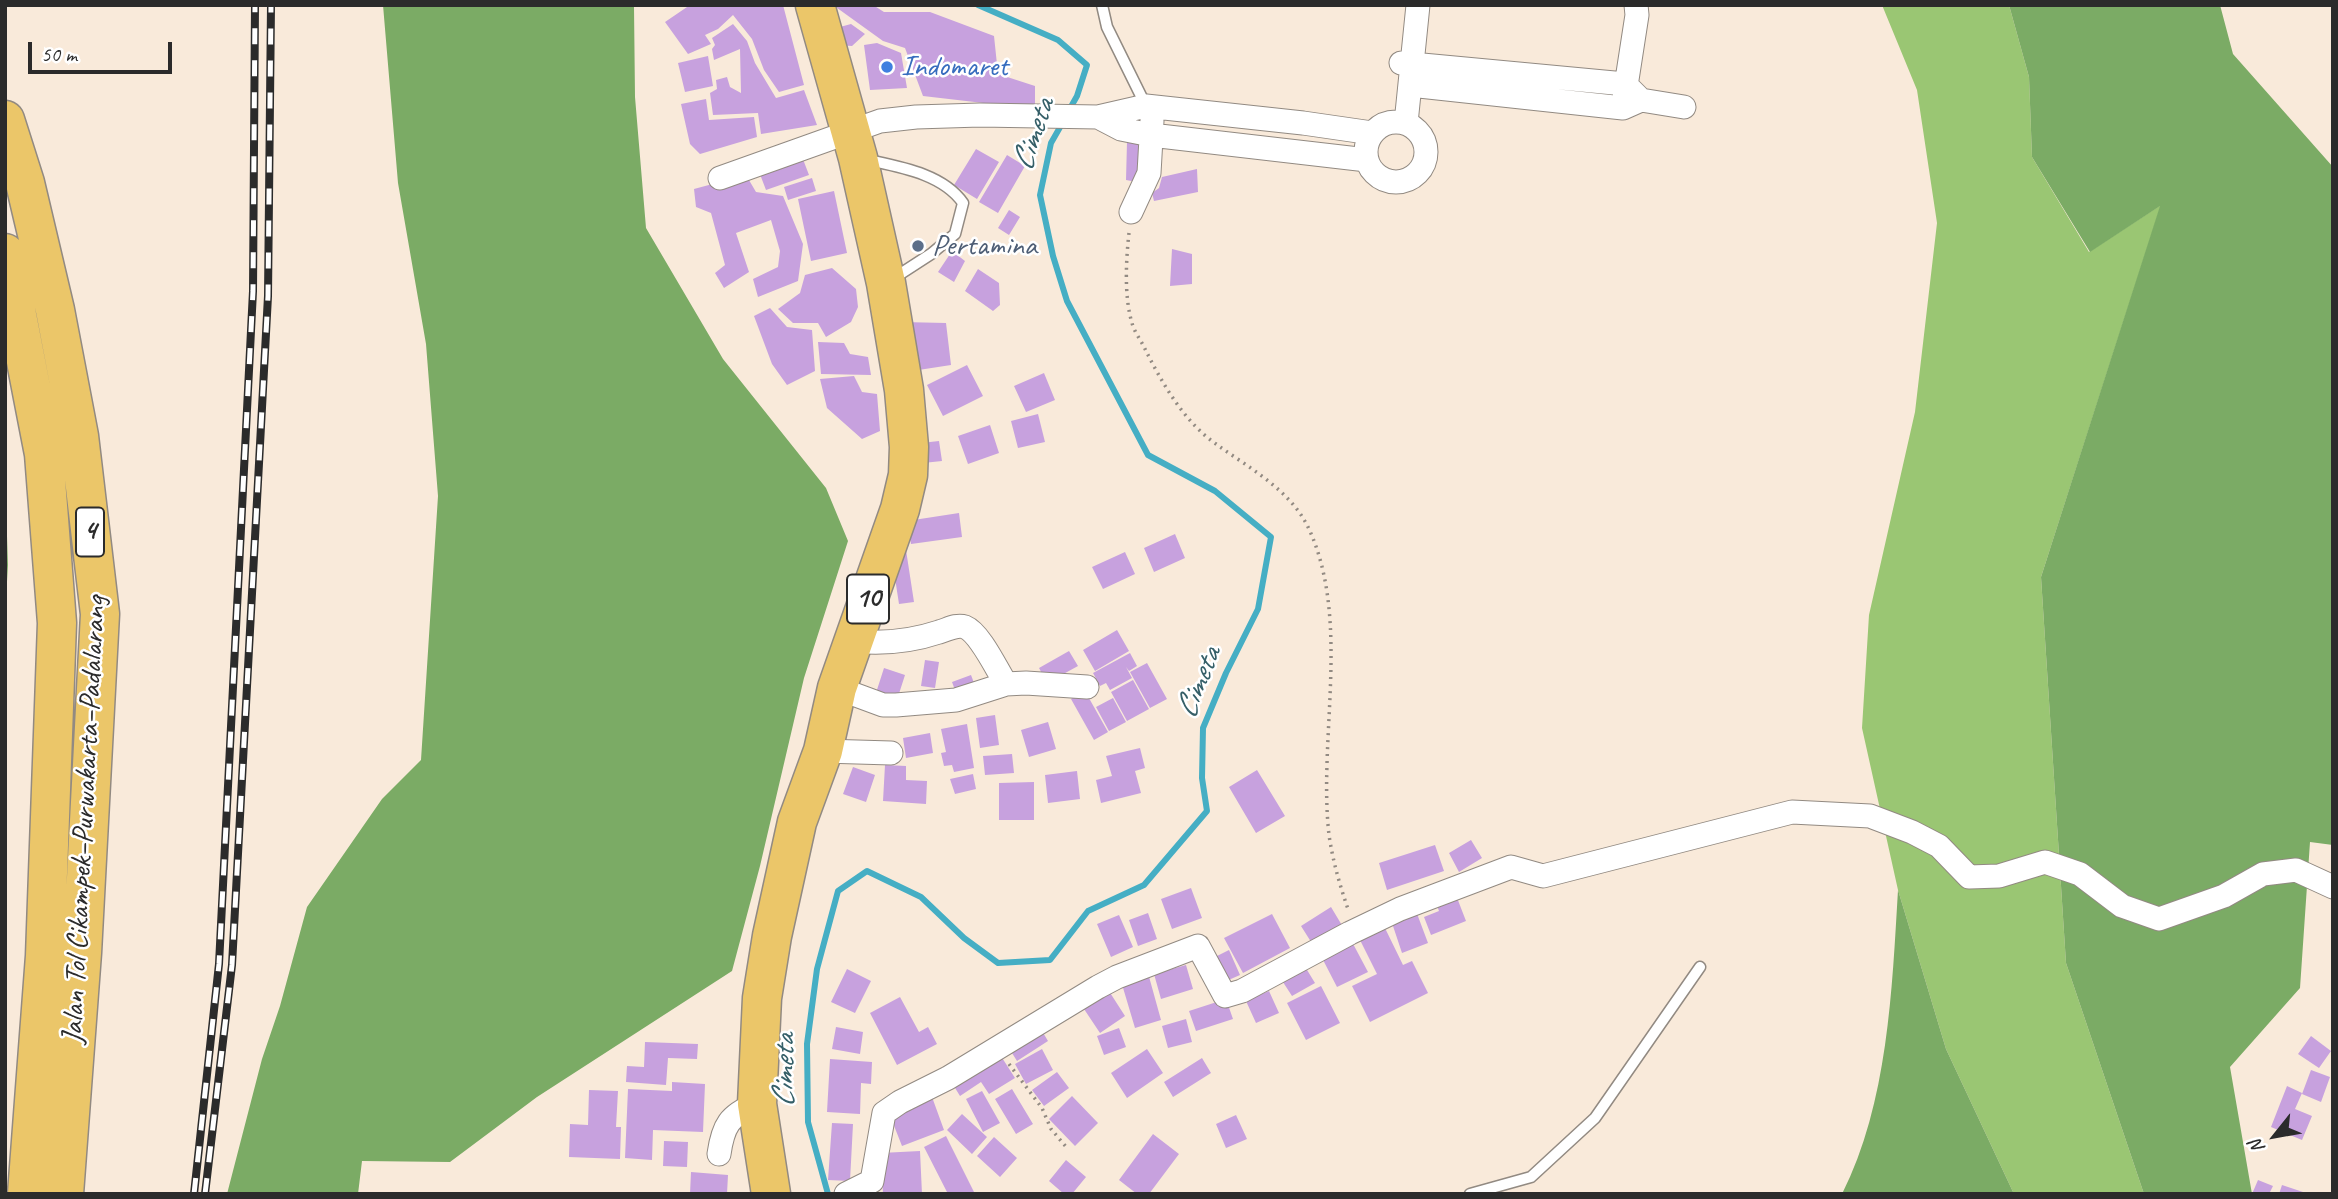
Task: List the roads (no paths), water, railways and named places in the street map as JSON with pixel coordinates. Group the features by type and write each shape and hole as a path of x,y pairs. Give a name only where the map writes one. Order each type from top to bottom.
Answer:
{"highway":[{"name":"10","path":"771,1194 757,1104 762,998 772,936 797,822 823,751 837,688 900,509 908,475 909,447 904,390 886,283 854,145 815,5"},
{"name":"Jalan Tol Cikampek–Purwakarta–Padalarang","path":"5,120 25,183 55,310 79,436 100,614 63,954 27,1194"},
{"name":"Jalan Tol Cikampek–Purwakarta–Padalarang","path":"5,253 44,454 57,623 64,1194"}],"street":[{"path":"1406,5 1408,71"},
{"path":"1401,122 1418,5"},
{"path":"1630,97 1636,5"},
{"path":"1408,71 1630,97 1684,107"},
{"path":"720,178 854,145 880,121 916,117 1088,117 1149,107 1372,133"},
{"path":"1130,212 1149,173 1152,135 1149,107"},
{"path":"1088,117 1121,129 1152,135 1367,160"},
{"path":"1387,122 1401,122 1420,134 1426,152 1421,169 1414,177 1396,182 1386,181 1371,169 1365,150 1372,133 1387,122"},
{"path":"853,641 877,643 927,636 950,628 963,627 972,632 1006,684"},
{"path":"837,688 883,705 896,705 956,700 1006,684 1087,687"},
{"path":"823,751 891,752"},
{"path":"846,1194 872,1181 884,1114 900,1102 948,1078 1117,977 1198,946 1225,996 1242,991 1400,909 1511,867 1543,876 1793,812 1870,816 1939,846 1969,877 1999,876 2045,862 2080,874 2122,906 2159,919 2224,896 2263,874 2296,870 2333,887"},
{"path":"719,1154 723,1131 728,1122 744,1109 757,1104"}],"lane":[{"path":"1102,5 1107,27 1149,107"},
{"path":"854,145 923,174 955,191 963,203 955,234 931,254 886,283"},
{"path":"1470,1194 1531,1177 1595,1118 1700,967"}],"waterway":[{"name":"Cimeta","path":"978,5 1058,40 1087,65 1077,96 1068,112"},
{"name":"Cimeta","path":"828,1194 808,1122 807,1044 817,969 838,891 867,871 921,897 964,938 998,963 1050,960 1088,911 1144,885 1207,811 1202,778 1203,728 1226,673 1258,609 1271,537 1215,491 1148,455 1067,301 1053,256 1040,195 1051,143 1063,122"}],"railway":[{"path":"194,1194 219,964 253,291 255,5"},
{"path":"205,1194 232,965 268,296 271,5"}],"place":[{"name":"Indomaret","path":"887,67"},
{"name":"Pertamina","path":"918,246"}]}
